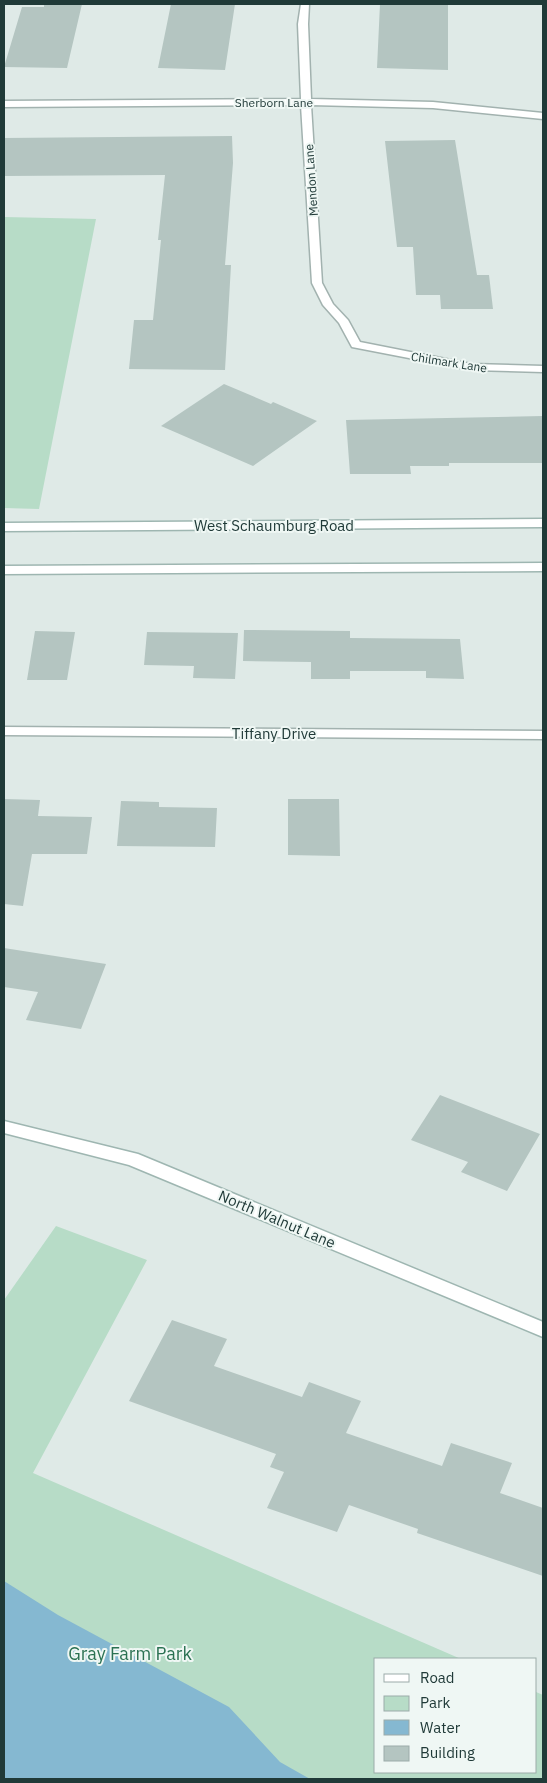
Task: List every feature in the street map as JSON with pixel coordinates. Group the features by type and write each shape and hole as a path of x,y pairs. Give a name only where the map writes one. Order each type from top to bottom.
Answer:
{"street":[{"name":"Mendon Lane","path":"305,4 303,24 306,102 317,283 328,304 344,322 356,345"},
{"name":"Sherborn Lane","path":"4,104 306,102 459,106 543,116"},
{"name":"Chilmark Lane","path":"356,345 471,367 543,369"},
{"name":"West Schaumburg Road","path":"4,527 543,523"},
{"path":"4,570 543,567"},
{"name":"Tiffany Drive","path":"4,732 543,735"},
{"name":"North Walnut Lane","path":"4,1127 132,1159 543,1330"}],"green space":[{"path":"4,217 96,219 39,509 4,508"},
{"name":"Gray Farm Park","path":"56,1226 147,1260 33,1473 459,1658 374,1658 374,1773 537,1773 537,1692 543,1695 543,1779 4,1779 4,1300"}],"water":[{"path":"4,1581 58,1615 229,1707 280,1762 310,1779 4,1779"}],"building":[{"path":"44,4 82,4 67,68 4,67 22,7 44,7"},
{"path":"171,4 235,4 225,70 158,68"},
{"path":"380,4 448,4 448,70 377,68"},
{"path":"232,136 233,163 225,265 231,265 225,370 129,369 134,320 153,320 161,240 158,240 165,175 4,176 4,138"},
{"path":"455,140 477,275 489,275 493,309 441,309 440,295 416,295 413,247 397,247 385,141"},
{"path":"224,384 317,421 253,466 161,426"},
{"path":"543,416 543,463 449,463 449,466 410,466 411,474 350,474 346,420"},
{"path":"244,630 350,631 350,638 460,639 464,679 426,678 426,671 350,671 350,679 311,679 311,662 243,661"},
{"path":"35,631 75,632 67,680 27,680"},
{"path":"147,632 238,633 235,679 193,678 194,666 144,665"},
{"path":"4,799 40,800 38,816 92,817 87,854 32,854 23,906 4,904"},
{"path":"288,799 339,799 340,856 288,855"},
{"path":"121,801 159,802 159,807 217,808 215,847 117,846"},
{"path":"4,948 106,964 81,1029 26,1020 38,992 4,987"},
{"path":"440,1095 540,1134 507,1191 461,1172 468,1162 411,1140"},
{"path":"172,1320 227,1339 214,1366 302,1397 309,1382 361,1401 346,1433 442,1466 451,1443 512,1463 500,1493 543,1508 543,1576 417,1533 418,1529 349,1505 337,1532 267,1508 284,1472 270,1467 276,1454 129,1401"}]}
